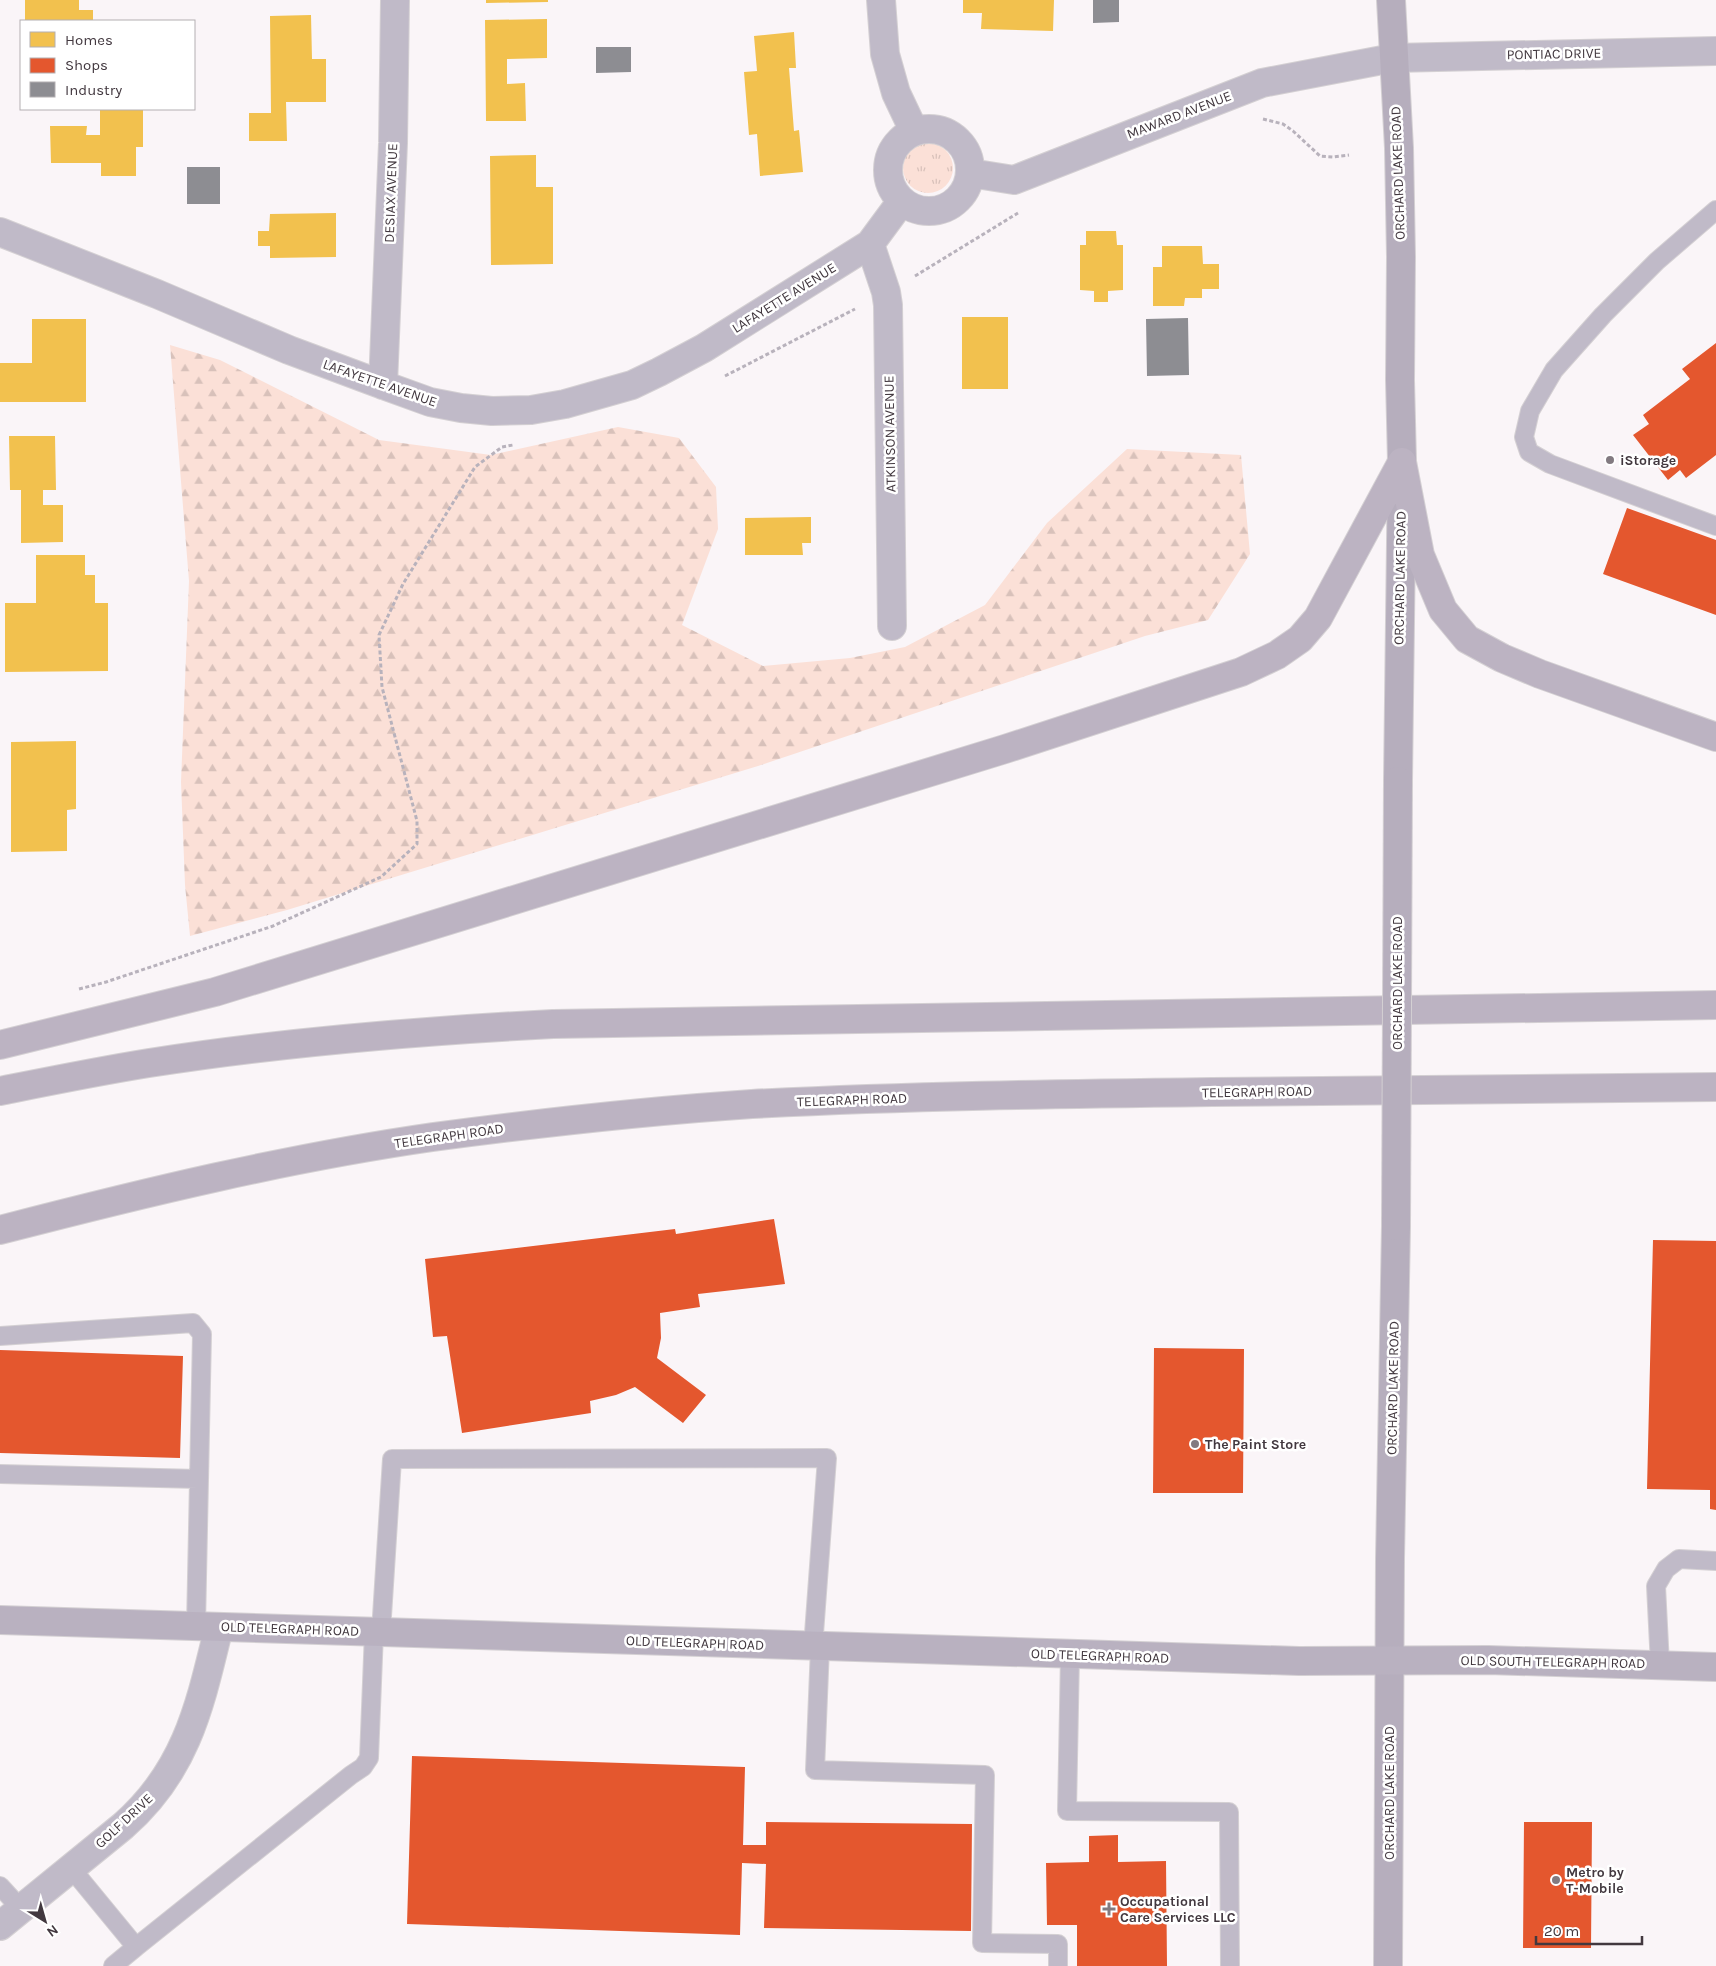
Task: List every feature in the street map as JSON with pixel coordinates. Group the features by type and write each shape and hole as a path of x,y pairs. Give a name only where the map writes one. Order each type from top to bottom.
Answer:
{"highway":[{"path":"1402,462 1420,555 1443,610 1467,638 1502,658 1540,674 1716,737"},
{"path":"0,1045 215,992 1005,749 1241,672 1277,654 1300,639 1318,618 1402,462"},
{"path":"0,1091 149,1063 308,1042 470,1028 553,1024 1716,1005"},
{"name":"TELEGRAPH ROAD","path":"0,1230 128,1197 228,1175 428,1138 589,1118 740,1105 994,1095 1716,1087"}],"main road":[{"name":"ORCHARD LAKE ROAD","path":"1388,1966 1402,462 1399,148 1391,0"},
{"name":"OLD TELEGRAPH ROAD","path":"0,1620 1299,1662 1390,1661"},
{"name":"OLD SOUTH TELEGRAPH ROAD","path":"1390,1661 1488,1660 1716,1667"}],"street":[{"name":"DESIAX AVENUE","path":"383,385 393,143 395,0"},
{"path":"881,0 885,54 896,93 914,131"},
{"name":"PONTIAC DRIVE","path":"1393,58 1716,51"},
{"name":"MAWARD AVENUE","path":"970,173 1014,180 1262,83 1393,58"},
{"path":"931,129 946,133 960,142 968,156 970,173 968,184 962,195 944,209 932,212 916,210 901,202 890,188 887,171 890,154 900,140 914,131 931,129"},
{"name":"LAFAYETTE AVENUE","path":"0,232 157,294 289,350 430,402 492,411 531,410 565,404 632,385 704,348 870,244 901,202"},
{"name":"ATKINSON AVENUE","path":"870,244 886,292 888,305 892,626"},
{"name":"GOLF DRIVE","path":"0,1926 135,1815 158,1790 187,1739 201,1703 207,1626"}],"lane":[{"path":"1716,210 1603,315 1554,370 1530,411 1524,437 1529,452 1550,464 1716,526"},
{"path":"0,1336 193,1323 202,1334 198,1479 207,1626"},
{"path":"113,1966 363,1767 369,1758 392,1459 827,1458 816,1647 815,1770 985,1775 982,1943 1058,1944 1058,1966"},
{"path":"0,1474 198,1479"},
{"path":"1660,1665 1656,1586 1666,1568 1679,1559 1716,1561"},
{"path":"1070,1655 1067,1810 1229,1812 1230,1966"},
{"path":"71,1868 136,1947"},
{"path":"0,1886 21,1909"}],"path":[{"path":"1261,119 1283,124 1293,130 1320,156 1350,155"},
{"path":"719,379 886,292 1021,211"},
{"path":"77,990 272,926 381,876 417,844 417,821 382,687 379,635 403,584 475,467 502,447 520,443"}],"green space":[{"path":"923,143 933,143 946,150 953,163 953,173 946,186 933,193 923,193 914,189 907,182 903,173 903,163 907,154 914,147"},
{"path":"170,345 220,360 379,440 491,455 618,427 679,438 716,487 718,529 682,625 763,666 850,658 905,647 985,605 1047,523 1127,449 1241,455 1250,554 1208,620 1145,636 758,766 287,910 190,936 185,885 181,782 189,581"}],"building: Homes":[{"path":"25,0 79,0 79,10 93,10 93,20 25,20"},
{"path":"486,0 548,0 548,2 486,3"},
{"path":"963,0 1054,0 1053,31 981,29 982,13 963,13"},
{"path":"311,15 312,59 326,59 326,102 286,102 287,141 249,141 249,113 271,113 270,16"},
{"path":"547,19 547,58 507,59 507,84 525,83 526,121 486,121 485,20"},
{"path":"794,32 796,68 789,68 794,131 799,130 803,172 760,176 757,134 749,135 744,72 757,71 754,36"},
{"path":"100,110 143,110 143,147 136,147 136,176 101,176 101,163 51,163 50,126 87,126 86,135 100,135"},
{"path":"536,155 536,187 553,187 553,264 491,265 490,156"},
{"path":"336,213 336,257 270,258 270,246 258,246 258,231 269,231 270,214"},
{"path":"1086,231 1116,231 1117,245 1123,245 1123,290 1108,291 1108,302 1094,302 1094,291 1080,290 1080,245 1086,245"},
{"path":"1162,246 1202,246 1203,264 1219,264 1219,289 1202,289 1202,298 1185,298 1184,306 1153,306 1153,267 1162,267"},
{"path":"962,317 1008,317 1008,389 962,389"},
{"path":"32,319 86,319 86,402 0,402 0,363 32,363"},
{"path":"9,436 55,436 56,490 43,490 43,505 63,505 63,542 21,543 21,490 10,490"},
{"path":"811,517 811,543 802,543 803,555 745,555 745,518"},
{"path":"36,555 85,555 85,575 95,575 95,603 108,603 108,671 5,672 5,603 36,603"},
{"path":"76,741 76,809 67,810 67,851 11,852 11,742"}],"building: Shops":[{"path":"1716,343 1716,455 1686,478 1680,470 1668,480 1633,435 1649,424 1643,415 1690,379 1682,369"},
{"path":"1627,508 1716,540 1716,615 1603,574"},
{"path":"774,1219 785,1284 698,1294 700,1307 660,1313 661,1338 657,1358 706,1395 683,1423 635,1387 616,1395 590,1401 591,1413 462,1433 447,1336 433,1337 425,1259 675,1229 676,1234"},
{"path":"1653,1240 1716,1241 1716,1510 1710,1509 1710,1490 1647,1489"},
{"path":"1154,1348 1244,1349 1243,1493 1153,1493"},
{"path":"0,1350 183,1356 180,1458 0,1453"},
{"path":"412,1756 745,1767 743,1845 766,1845 766,1822 972,1824 971,1931 764,1928 766,1864 742,1863 740,1935 407,1924"},
{"path":"1524,1822 1592,1822 1591,1948 1523,1948"},
{"path":"1118,1835 1118,1862 1166,1861 1167,1966 1077,1966 1077,1925 1047,1925 1046,1863 1089,1862 1089,1836"}],"building: Industry":[{"path":"1093,0 1119,0 1119,22 1093,23"},
{"path":"596,47 631,47 631,72 596,73"},
{"path":"187,167 220,167 220,204 187,204"},
{"path":"1188,318 1189,375 1147,376 1146,319"}],"place":[{"name":"iStorage","path":"1610,460"},
{"name":"The Paint Store","path":"1195,1444"},
{"name":"Metro by T-Mobile","path":"1556,1880"},
{"name":"Occupational Care Services LLC","path":"1109,1909"}]}
